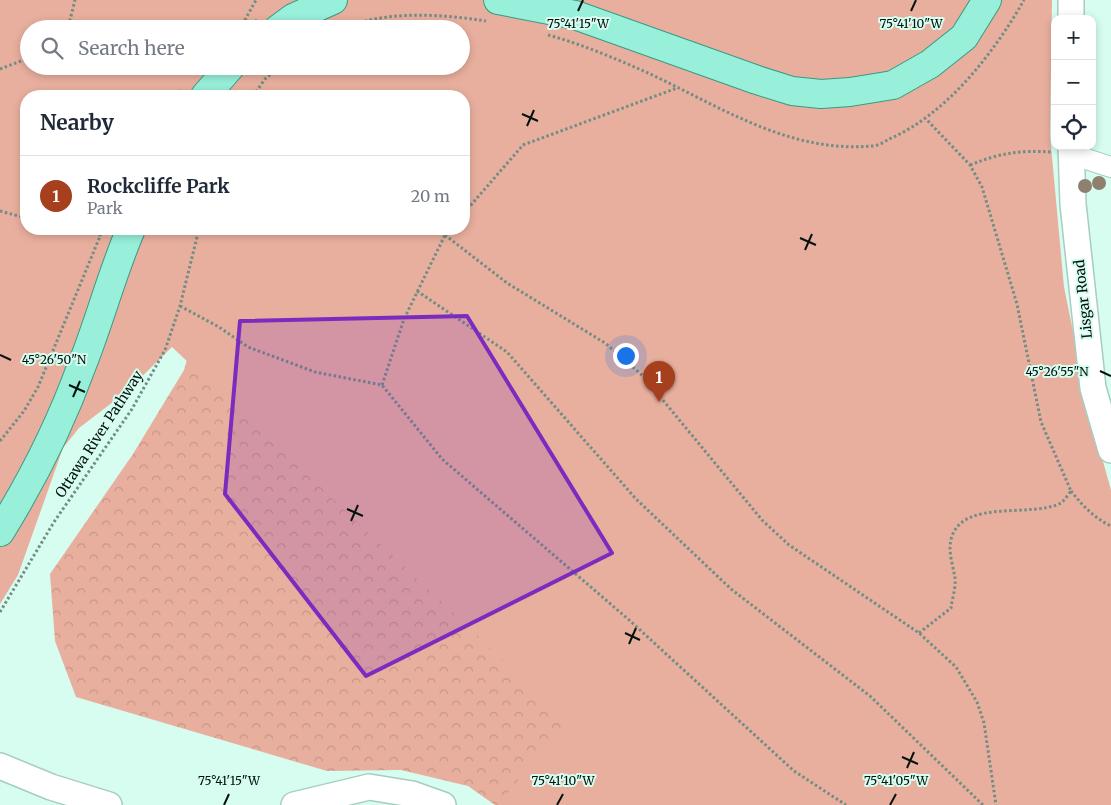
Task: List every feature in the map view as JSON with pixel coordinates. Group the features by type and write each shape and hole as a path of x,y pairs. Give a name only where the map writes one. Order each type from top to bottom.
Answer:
{"main road":[{"path":"290,20 333,0"},
{"path":"498,0 575,15 757,80 792,91 821,94 850,92 893,85 930,64 964,37 987,0"},
{"path":"210,90 223,75"},
{"path":"0,532 20,500 60,421 83,364 117,262 128,235"}],"street":[{"path":"1071,0 1071,15"},
{"path":"1071,150 1111,166"},
{"name":"Lisgar Road","path":"1071,150 1073,204 1093,388 1110,442"},
{"path":"0,766 51,787"},
{"path":"0,776 51,787 109,805"},
{"path":"294,805 369,787 412,794 443,805"}],"path":[{"path":"70,20 75,0"},
{"path":"245,20 256,0"},
{"path":"0,70 20,62"},
{"path":"257,90 270,75"},
{"path":"470,206 523,145 678,88"},
{"path":"926,119 970,165 982,187 1017,304 1041,422 1071,491 1083,506 1102,522 1111,526"},
{"path":"970,165 997,154 1071,150"},
{"path":"0,211 20,216"},
{"path":"0,442 24,411 38,387 101,235"},
{"name":"Ottawa River Pathway","path":"0,612 54,522 132,409 165,350 180,306 198,235"},
{"path":"382,385 404,319 444,235 507,283 605,343 642,376 762,520 789,545 919,633 956,667 977,702 984,723 996,805"},
{"path":"417,291 507,352 649,512 731,589 870,696 982,805"},
{"path":"180,306 219,327 248,347 315,372 382,385 442,459 628,619 794,771 846,805"},
{"path":"919,633 951,608 955,580 951,558 951,538 956,526 978,514 1031,510 1061,502 1071,491"}],"highlighted area":[{"path":"467,316 612,553 366,676 225,494 240,321"}],"green space":[{"path":"0,0 1052,0 1050,135 1064,287 1090,415 1111,490 1111,805 498,805 567,720 172,347 126,392 79,428 63,448 18,575 0,604"},
{"path":"462,75 469,75 1111,805 495,805 468,786 401,770 327,771 76,697 55,641 50,574 133,454 184,370 224,235 470,235 470,90 463,90"}],"place":[{"name":"Rockcliffe Park","path":"659,402"}]}
